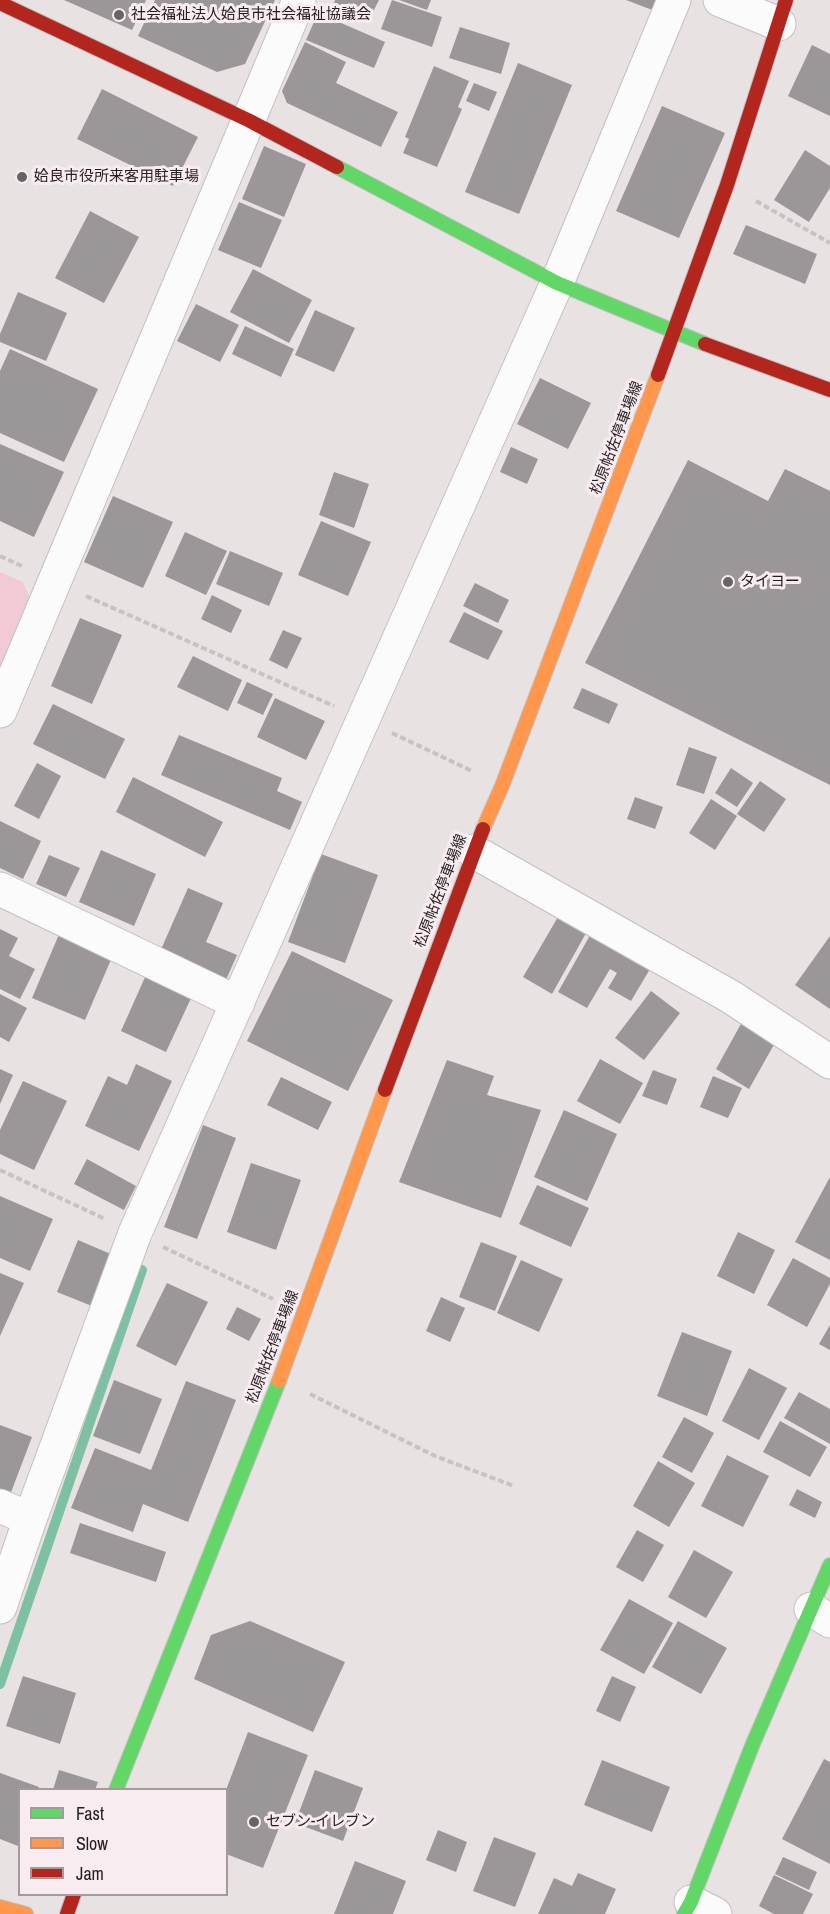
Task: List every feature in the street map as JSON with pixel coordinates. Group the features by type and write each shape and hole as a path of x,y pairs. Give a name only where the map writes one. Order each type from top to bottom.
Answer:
{"main road":[{"path":"0,3 248,120 557,283 674,333 830,390"},
{"name":"松原帖佐停車場線","path":"117,1788 279,1380 472,851 502,786 674,333 727,185 783,12"},
{"path":"697,1910 752,1746 821,1615 830,1564"},
{"path":"67,1914 73,1896"},
{"path":"0,1907 26,1914"}],"street":[{"path":"0,711 299,0"},
{"path":"0,1607 135,1233 557,283 674,0"},
{"path":"720,0 783,12"},
{"path":"472,851 731,996 830,1062"},
{"path":"0,889 238,1003"},
{"path":"0,1506 30,1519"}],"path":[{"path":"727,185 830,243"},
{"path":"55,582 363,718 502,786"},
{"path":"279,1380 435,1456 514,1486"}],"shaded area":[{"path":"0,572 23,582 31,601 0,673"}],"building":[{"name":"社会福祉法人姶良市社会福祉協議会","path":"64,0 146,0 132,30"},
{"path":"155,0 275,0 245,64 217,72 138,36"},
{"path":"335,0 379,0 368,22 333,6"},
{"path":"392,0 442,17 432,47 381,29"},
{"path":"399,0 431,0 427,10"},
{"path":"626,0 659,0 655,11"},
{"path":"318,13 385,42 374,68 306,40"},
{"path":"460,27 510,43 501,74 449,58"},
{"path":"305,42 346,62 336,83 398,112 381,147 287,103 282,91"},
{"path":"812,45 830,54 830,116 788,96"},
{"path":"518,63 572,85 519,214 465,192"},
{"path":"434,66 469,81 458,107 462,109 437,167 403,153 409,139 405,137"},
{"path":"474,83 497,92 489,111 466,101"},
{"path":"102,89 198,137 173,186 77,139"},
{"path":"662,106 725,133 679,238 616,211"},
{"path":"264,146 306,164 284,217 242,199"},
{"path":"805,150 830,166 830,188 809,222 774,200"},
{"path":"239,202 282,220 261,268 218,250"},
{"path":"90,211 139,237 104,303 55,278"},
{"path":"746,225 817,254 805,284 733,254"},
{"path":"253,269 312,300 289,343 230,312"},
{"path":"18,292 67,313 46,361 0,342 0,334"},
{"path":"196,304 239,325 220,362 177,341"},
{"path":"315,310 355,328 334,372 295,355"},
{"path":"245,326 294,349 281,377 232,354"},
{"path":"10,349 98,389 64,462 0,433 0,371"},
{"path":"540,378 591,403 568,449 517,424"},
{"path":"0,444 64,472 34,537 0,521"},
{"path":"511,447 538,459 527,484 500,472"},
{"name":"タイヨー","path":"688,460 768,501 785,469 830,491 830,785 585,663"},
{"path":"334,472 369,484 354,528 319,515"},
{"path":"113,496 173,522 143,588 84,562"},
{"path":"321,521 371,542 348,596 298,575"},
{"path":"185,532 227,551 206,595 165,576"},
{"path":"230,551 283,573 269,606 216,584"},
{"path":"475,583 509,600 498,623 463,606"},
{"path":"212,595 242,610 231,633 201,619"},
{"path":"464,612 503,631 488,660 449,642"},
{"path":"80,618 122,635 92,704 51,686"},
{"path":"283,630 302,638 287,669 269,660"},
{"path":"193,656 242,680 228,711 177,687"},
{"path":"247,682 273,694 263,715 237,703"},
{"path":"582,688 618,704 609,724 573,708"},
{"path":"275,698 325,721 306,760 257,737"},
{"path":"53,704 125,739 105,779 33,744"},
{"path":"179,735 282,778 277,791 302,802 290,830 161,775"},
{"path":"689,747 717,757 704,794 676,785"},
{"path":"37,763 61,776 39,819 14,806"},
{"path":"731,768 753,783 737,807 715,793"},
{"path":"133,777 223,822 205,857 116,812"},
{"path":"760,781 786,799 764,832 737,814"},
{"path":"635,797 663,807 655,829 627,819"},
{"path":"711,799 737,816 715,850 689,833"},
{"path":"0,821 41,841 23,879 0,868"},
{"path":"101,850 156,874 134,926 79,902"},
{"path":"321,854 378,875 345,963 288,942"},
{"path":"49,855 80,868 66,897 36,884"},
{"path":"188,888 223,903 206,942 237,955 225,982 159,954"},
{"path":"562,910 590,926 552,994 523,977"},
{"path":"0,929 18,938 9,956 35,969 20,999 0,989"},
{"path":"593,930 653,964 631,1001 608,988 617,973 610,969 587,1008 558,992"},
{"path":"60,932 113,955 85,1020 32,998"},
{"path":"830,936 830,1009 795,985"},
{"path":"292,951 393,1000 348,1091 247,1041"},
{"path":"146,975 192,996 166,1052 121,1031"},
{"path":"651,991 680,1013 644,1060 615,1038"},
{"path":"0,994 27,1008 9,1042 0,1037"},
{"path":"742,1022 776,1041 749,1089 716,1069"},
{"path":"600,1059 643,1083 620,1124 577,1101"},
{"path":"447,1060 494,1076 487,1095 541,1110 501,1218 399,1182"},
{"path":"136,1064 172,1081 139,1151 85,1126 108,1076 127,1085"},
{"path":"0,1069 13,1075 0,1104"},
{"path":"653,1070 677,1079 667,1105 642,1096"},
{"path":"713,1076 742,1088 728,1118 700,1107"},
{"path":"281,1077 332,1102 318,1130 267,1105"},
{"path":"23,1081 67,1101 34,1170 0,1154 0,1130"},
{"path":"564,1110 617,1134 587,1201 534,1177"},
{"path":"203,1125 236,1138 197,1239 164,1227"},
{"path":"87,1159 136,1186 124,1210 74,1184"},
{"path":"251,1163 301,1180 276,1250 227,1232"},
{"path":"830,1177 830,1260 795,1242"},
{"path":"537,1185 589,1208 571,1247 519,1224"},
{"path":"0,1196 53,1219 30,1271 0,1258"},
{"path":"738,1232 775,1250 754,1294 717,1276"},
{"path":"78,1240 113,1255 92,1306 57,1292"},
{"path":"481,1242 517,1256 495,1311 459,1297"},
{"path":"793,1258 830,1278 830,1284 807,1327 767,1305"},
{"path":"521,1260 563,1279 539,1332 497,1313"},
{"path":"0,1273 24,1283 0,1336"},
{"path":"167,1283 208,1302 176,1366 136,1346"},
{"path":"441,1297 465,1308 450,1342 426,1331"},
{"path":"237,1307 261,1319 249,1341 226,1329"},
{"path":"830,1325 830,1350 819,1344"},
{"path":"682,1332 732,1351 707,1416 657,1396"},
{"path":"749,1368 787,1388 759,1440 722,1421"},
{"path":"114,1380 162,1399 140,1454 93,1436"},
{"path":"186,1381 236,1400 188,1522 143,1504 133,1532 71,1508 95,1448 151,1470"},
{"path":"799,1392 830,1409 830,1444 784,1418"},
{"path":"684,1417 714,1433 692,1473 662,1457"},
{"path":"780,1421 827,1447 810,1477 763,1452"},
{"path":"0,1425 32,1437 10,1495 0,1492"},
{"path":"727,1455 769,1476 743,1527 701,1506"},
{"path":"658,1461 695,1483 669,1527 633,1506"},
{"path":"797,1489 822,1502 815,1518 789,1505"},
{"path":"80,1523 166,1552 156,1582 70,1553"},
{"path":"637,1530 664,1545 643,1582 616,1567"},
{"path":"694,1550 733,1572 706,1618 668,1597"},
{"path":"629,1599 673,1623 644,1674 600,1650"},
{"path":"250,1621 345,1662 313,1732 194,1679 211,1635"},
{"path":"678,1621 727,1648 701,1694 652,1667"},
{"path":"23,1676 76,1693 60,1744 6,1726"},
{"path":"612,1676 636,1687 620,1722 596,1711"},
{"name":"セブン-イレブン","path":"248,1732 308,1755 263,1868 228,1855 227,1788"},
{"path":"824,1759 830,1762 830,1864 782,1839"},
{"path":"602,1760 670,1787 652,1832 584,1805"},
{"path":"59,1770 98,1782 96,1788 54,1788"},
{"path":"315,1770 363,1788 343,1841 295,1823"},
{"path":"0,1773 39,1787 18,1788 18,1846 0,1839"},
{"path":"438,1830 467,1842 456,1872 426,1860"},
{"path":"494,1837 536,1853 515,1907 473,1891"},
{"path":"783,1857 817,1872 809,1890 775,1874"},
{"path":"355,1861 406,1881 393,1914 334,1914"},
{"path":"578,1873 616,1889 605,1914 538,1914 554,1878 572,1886"},
{"path":"774,1875 813,1894 803,1914 774,1914 759,1906"}],"waterway":[{"path":"0,1684 142,1270"}],"traffic: fast":[{"path":"337,167 557,283 705,344"},
{"path":"117,1788 279,1381"},
{"path":"684,1914 691,1902 752,1746 830,1565"}],"traffic: slow":[{"path":"483,829 502,786 658,375"},
{"path":"279,1381 385,1090"},
{"path":"0,1907 26,1914"}],"traffic: jam":[{"path":"658,375 727,185 786,0"},
{"path":"0,3 248,120 337,167"},
{"path":"705,344 830,390"},
{"path":"385,1090 483,829"},
{"path":"67,1914 73,1896"}],"place":[{"name":"社会福祉法人姶良市社会福祉協議会","path":"119,15"},
{"name":"姶良市役所来客用駐車場","path":"22,177"},
{"name":"タイヨー","path":"728,582"},
{"name":"セブン-イレブン","path":"254,1822"}]}
